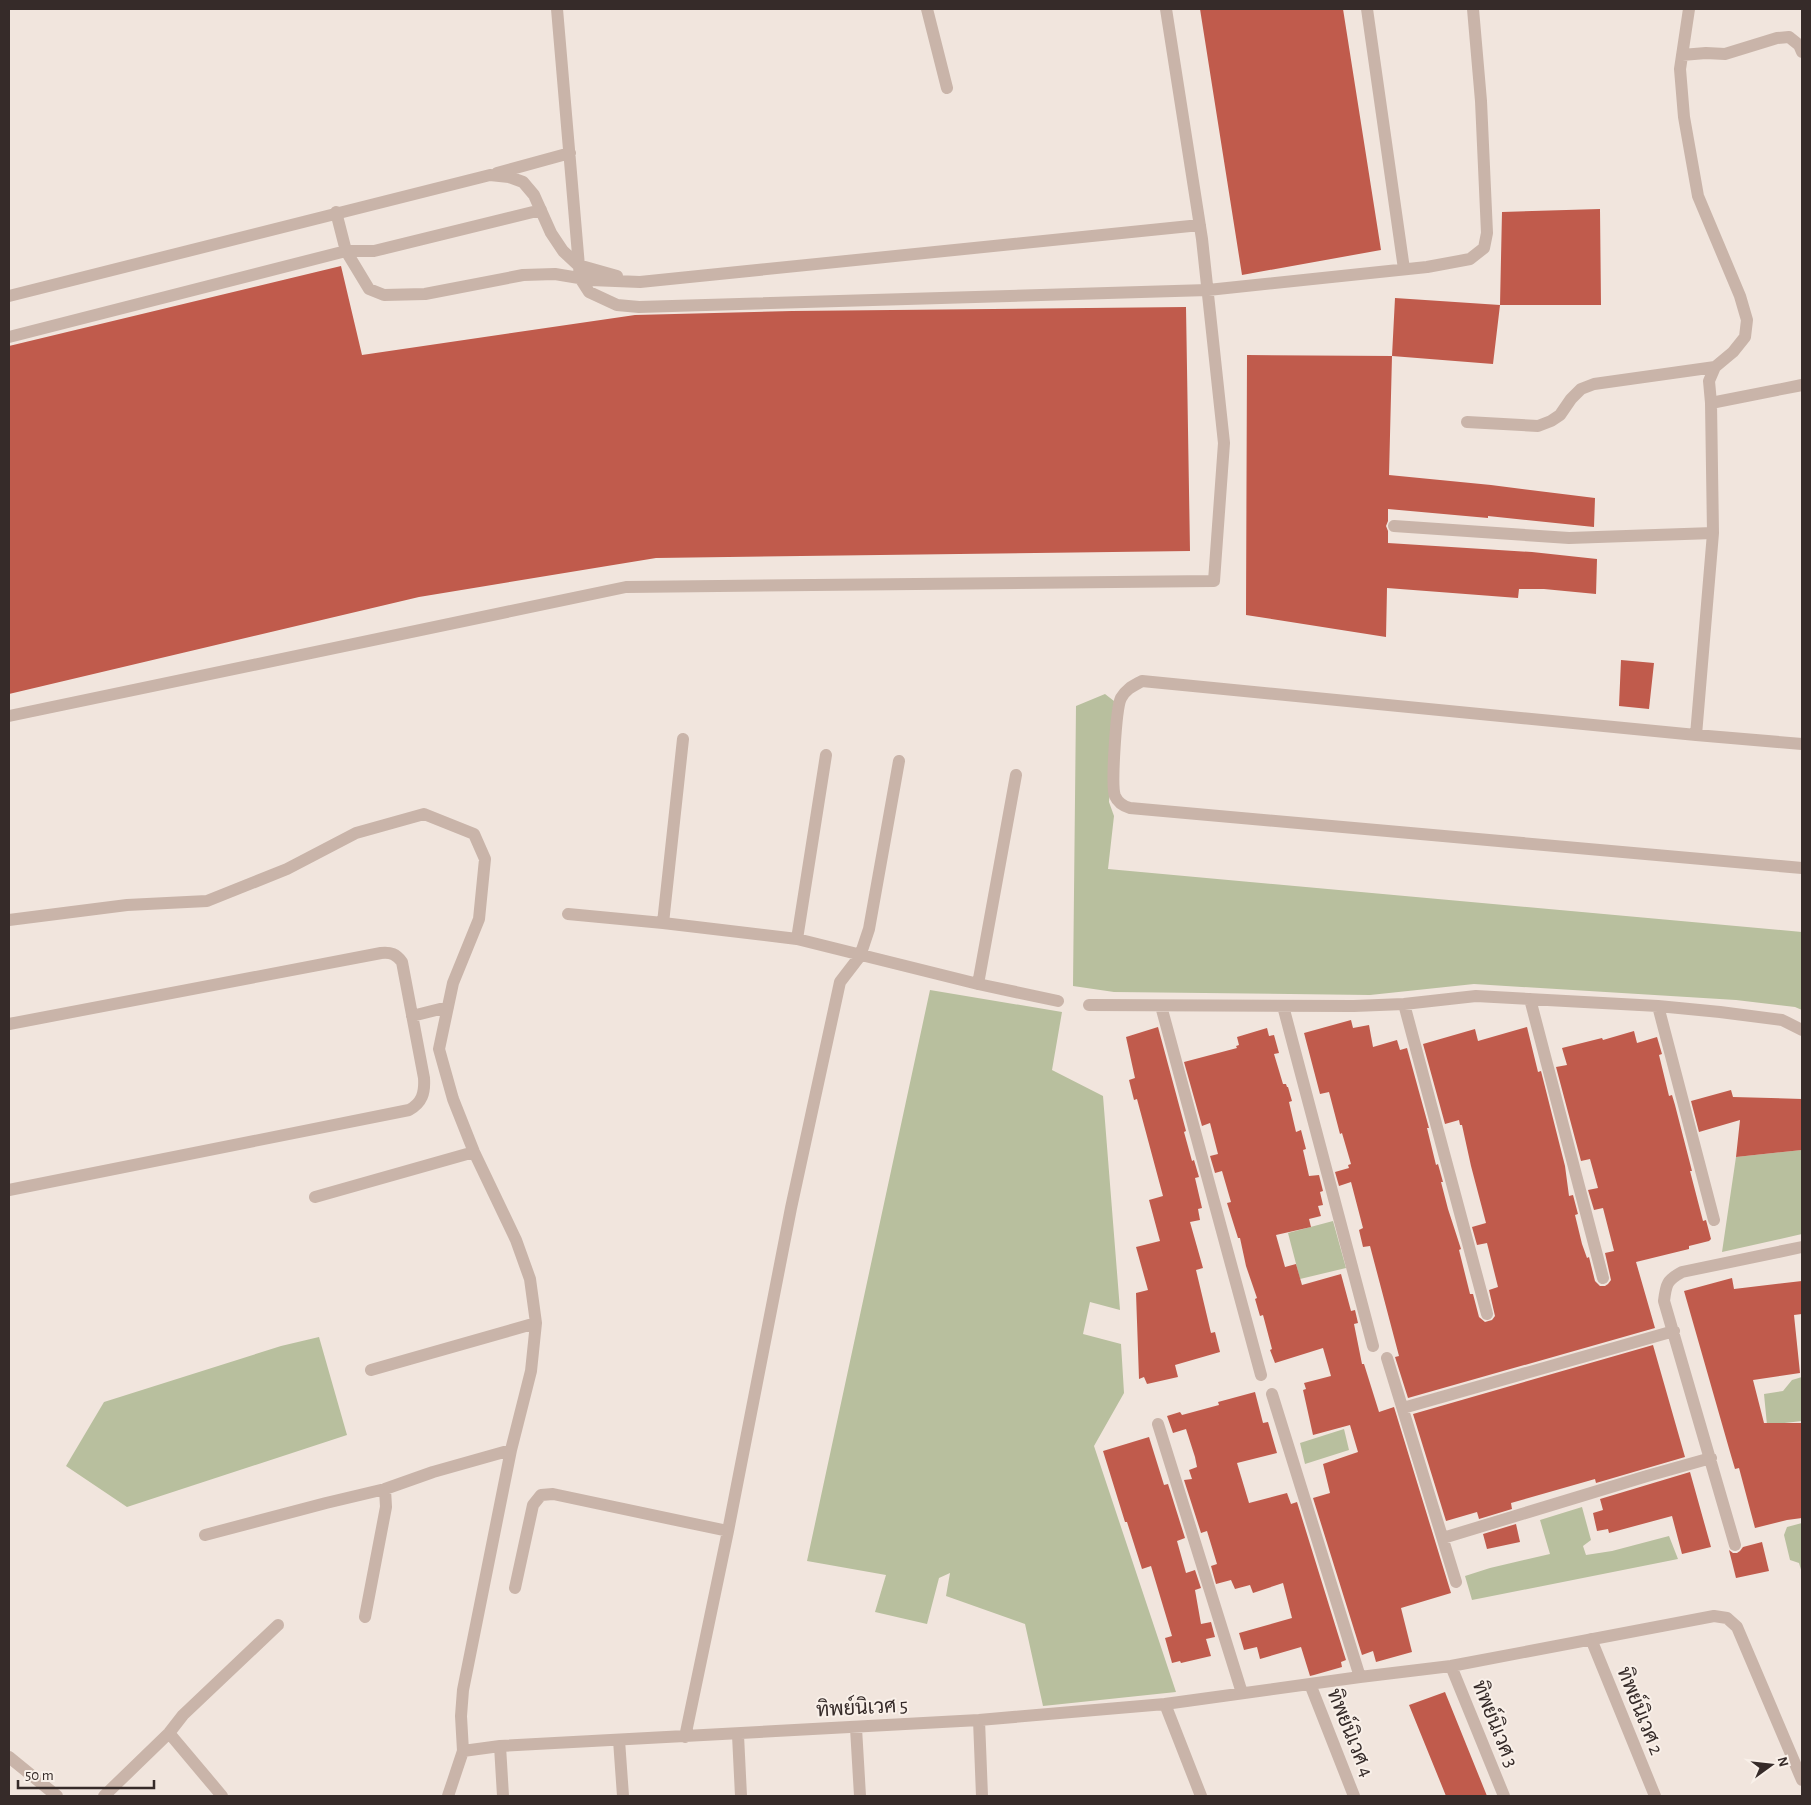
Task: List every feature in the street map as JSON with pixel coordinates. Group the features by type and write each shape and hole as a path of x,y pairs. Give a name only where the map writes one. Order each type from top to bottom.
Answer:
{"street":[{"path":"558,9 579,272"},
{"path":"927,9 947,88"},
{"path":"9,716 626,587 1214,581 1224,443 1200,225 1166,9"},
{"path":"1367,9 1404,269"},
{"path":"490,174 524,182 534,195 550,233 579,272 589,292 617,305 640,307 1208,290 1404,269 1470,259 1484,248 1487,233 1482,111 1473,9"},
{"path":"1689,9 1680,69 1684,117 1698,196 1740,296 1747,320 1745,337 1733,352 1715,367 1709,381 1713,532 1696,735"},
{"path":"1682,55 1725,54 1777,38 1789,37 1799,45 1802,52"},
{"path":"9,296 570,153"},
{"path":"9,337 346,251 374,251 541,210"},
{"path":"336,212 346,251 369,289 384,295 425,294 523,275 579,272 640,282 1200,225"},
{"path":"1467,422 1538,426 1551,422 1560,415 1581,389 1594,384 1715,367"},
{"path":"1711,403 1802,385"},
{"path":"1394,526 1568,538 1713,532"},
{"path":"1802,744 1142,681 1128,689 1120,700 1112,774 1115,796 1122,805 1130,808 1802,868"},
{"path":"663,923 682,738"},
{"path":"797,939 826,755"},
{"path":"685,1737 728,1531 791,1208 840,982 860,956 869,930 899,761"},
{"path":"978,984 1016,775"},
{"path":"9,920 127,904 207,901 287,869 356,833 424,814 474,834 485,859 479,919 453,983 439,1049 453,1099 474,1152 516,1240 530,1279 536,1323 531,1370 511,1450 463,1690 461,1716 463,1751 448,1796"},
{"path":"568,914 797,939 860,956 1058,1001"},
{"path":"9,1024 390,952 398,956 402,962 425,1088 417,1106 409,1110 9,1190"},
{"path":"1089,1005 1283,1006 1404,1004 1476,996 1658,1006 1720,1012 1782,1020 1802,1030"},
{"path":"1530,999 1603,1278"},
{"path":"1404,1004 1488,1314"},
{"path":"1161,1006 1261,1374"},
{"path":"1283,1006 1373,1346"},
{"path":"1658,1006 1714,1220"},
{"path":"412,1016 448,1007"},
{"path":"315,1197 474,1152"},
{"path":"1735,1545 1664,1301 1666,1287 1672,1277 1682,1272 1721,1262 1802,1247"},
{"path":"371,1370 536,1323"},
{"path":"1403,1408 1674,1331"},
{"path":"1387,1358 1456,1582"},
{"path":"1272,1394 1360,1677"},
{"path":"1158,1424 1242,1693"},
{"path":"205,1535 386,1489 433,1472 511,1450"},
{"path":"1443,1538 1711,1458"},
{"path":"365,1617 386,1507 386,1489"},
{"path":"515,1588 533,1505 541,1495 553,1494 728,1531"},
{"name":"ทิพย์นิเวศ 5","path":"463,1751 500,1746 738,1735 979,1720 1165,1704 1451,1666 1714,1616 1727,1618 1737,1627 1802,1780"},
{"path":"104,1796 169,1733 183,1715 278,1625"},
{"name":"ทิพย์นิเวศ 2","path":"1591,1639 1655,1796"},
{"name":"ทิพย์นิเวศ 3","path":"1451,1666 1504,1796"},
{"name":"ทิพย์นิเวศ 4","path":"1310,1684 1354,1796"},
{"path":"1165,1704 1201,1796"},
{"path":"979,1720 982,1796"},
{"path":"856,1728 860,1796"},
{"path":"169,1733 222,1796"},
{"path":"738,1735 741,1796"},
{"path":"619,1740 623,1796"},
{"path":"500,1746 503,1796"},
{"path":"9,1757 57,1796"}],"green space":[{"path":"1105,694 1114,701 1109,802 1114,816 1108,869 1802,932 1802,1010 1795,1007 1736,1000 1474,984 1370,995 1114,992 1073,986 1076,706"},
{"path":"930,990 1062,1012 1052,1070 1103,1096 1120,1310 1090,1302 1083,1334 1121,1344 1124,1393 1094,1446 1176,1692 1043,1706 1025,1624 946,1596 950,1573 939,1578 927,1624 875,1612 886,1575 807,1561"},
{"path":"1802,1150 1802,1234 1722,1252 1736,1157"},
{"path":"1333,1221 1346,1268 1300,1279 1288,1233"},
{"path":"319,1337 347,1435 127,1507 66,1466 104,1402 281,1346"},
{"path":"1802,1377 1802,1421 1767,1425 1764,1394 1783,1391 1792,1380"},
{"path":"1344,1429 1349,1450 1305,1464 1300,1443"},
{"path":"1582,1507 1591,1540 1583,1546 1586,1555 1612,1551 1669,1536 1678,1559 1472,1600 1465,1576 1550,1554 1540,1520"},
{"path":"1802,1523 1802,1573 1799,1563 1790,1560 1784,1535 1787,1527"}],"building":[{"path":"1200,9 1343,9 1381,250 1242,275"},
{"path":"1600,209 1601,305 1500,305 1502,212"},
{"path":"341,266 362,355 635,315 792,311 1186,307 1190,551 656,558 419,597 9,694 9,346"},
{"path":"1395,298 1500,305 1493,364 1392,356"},
{"path":"1247,355 1392,356 1389,475 1595,498 1594,527 1488,516 1488,518 1388,509 1386,526 1388,543 1532,552 1597,559 1596,594 1544,589 1519,589 1518,598 1387,588 1386,637 1246,615"},
{"path":"1621,660 1654,663 1649,709 1619,706"},
{"path":"1351,1020 1353,1028 1369,1025 1373,1047 1397,1040 1400,1050 1407,1048 1429,1128 1427,1128 1436,1165 1438,1164 1448,1209 1461,1249 1459,1250 1470,1294 1473,1294 1479,1317 1485,1322 1492,1320 1495,1316 1489,1290 1498,1287 1487,1243 1477,1245 1472,1227 1486,1223 1462,1125 1460,1125 1459,1120 1445,1124 1423,1044 1475,1029 1478,1041 1527,1027 1538,1072 1541,1071 1565,1166 1569,1196 1573,1195 1578,1214 1575,1215 1582,1244 1587,1258 1589,1257 1595,1281 1600,1286 1605,1286 1611,1280 1605,1253 1614,1251 1603,1208 1594,1210 1588,1190 1598,1188 1590,1159 1581,1161 1556,1067 1567,1065 1562,1048 1602,1038 1603,1040 1634,1031 1637,1043 1657,1037 1662,1054 1659,1055 1669,1096 1672,1095 1675,1105 1703,1221 1706,1220 1711,1239 1689,1246 1689,1249 1636,1262 1655,1328 1408,1398 1395,1357 1399,1356 1370,1246 1363,1247 1359,1230 1363,1228 1351,1182 1339,1186 1335,1172 1349,1168 1348,1165 1351,1164 1342,1133 1340,1134 1329,1092 1320,1094 1304,1033"},
{"path":"1158,1027 1186,1131 1184,1132 1192,1161 1194,1160 1199,1177 1195,1178 1202,1208 1198,1209 1200,1220 1190,1222 1203,1268 1196,1270 1211,1333 1215,1332 1220,1352 1175,1365 1178,1377 1147,1384 1144,1377 1139,1379 1136,1293 1148,1290 1136,1247 1160,1241 1149,1200 1163,1196 1137,1099 1134,1100 1129,1080 1135,1078 1126,1037"},
{"path":"1267,1028 1269,1036 1274,1035 1279,1053 1274,1054 1283,1084 1286,1084 1288,1087 1292,1101 1289,1102 1296,1132 1301,1130 1306,1149 1303,1150 1309,1176 1319,1175 1323,1191 1320,1192 1323,1205 1318,1206 1321,1216 1309,1219 1311,1227 1276,1235 1285,1267 1296,1264 1302,1285 1341,1274 1351,1311 1355,1310 1358,1323 1354,1324 1362,1364 1364,1364 1379,1412 1394,1407 1451,1593 1401,1608 1412,1652 1376,1662 1373,1651 1362,1655 1313,1498 1330,1493 1323,1464 1358,1452 1350,1425 1313,1435 1303,1390 1306,1389 1304,1383 1331,1376 1323,1348 1275,1363 1270,1350 1272,1349 1263,1315 1260,1316 1255,1299 1257,1298 1246,1266 1240,1238 1238,1238 1227,1203 1231,1202 1222,1171 1215,1173 1210,1156 1218,1154 1210,1123 1202,1126 1184,1062 1237,1048 1236,1046 1239,1045 1237,1037"},
{"path":"1731,1090 1733,1097 1802,1099 1802,1150 1736,1157 1740,1120 1699,1132 1691,1101"},
{"path":"1732,1278 1734,1289 1802,1281 1802,1314 1794,1315 1800,1373 1753,1380 1764,1423 1802,1423 1802,1518 1755,1528 1739,1468 1735,1469 1684,1291"},
{"path":"1653,1345 1685,1457 1596,1483 1595,1479 1511,1503 1512,1509 1479,1519 1477,1512 1446,1521 1413,1414"},
{"path":"1255,1392 1263,1423 1268,1422 1277,1453 1237,1463 1249,1503 1287,1493 1291,1504 1297,1502 1346,1660 1341,1662 1342,1667 1310,1676 1301,1647 1260,1659 1257,1647 1244,1650 1239,1633 1292,1618 1283,1583 1253,1593 1250,1585 1235,1589 1231,1580 1216,1584 1211,1566 1217,1564 1207,1531 1201,1533 1184,1480 1192,1479 1189,1470 1197,1467 1195,1457 1186,1429 1173,1433 1167,1416 1180,1412 1182,1415 1219,1405 1218,1402"},
{"path":"1149,1437 1164,1485 1168,1484 1185,1538 1177,1541 1186,1573 1195,1570 1201,1588 1195,1590 1201,1624 1211,1622 1215,1637 1206,1639 1211,1656 1181,1663 1180,1661 1172,1663 1165,1638 1172,1636 1151,1566 1142,1569 1103,1451"},
{"path":"1690,1472 1711,1547 1682,1554 1672,1516 1609,1533 1608,1529 1597,1531 1593,1513 1603,1510 1600,1499"},
{"path":"1516,1524 1520,1542 1487,1549 1483,1534"},
{"path":"1762,1542 1769,1571 1736,1578 1729,1550 1737,1553 1743,1547"},
{"path":"1445,1692 1487,1796 1446,1796 1409,1705"}]}
